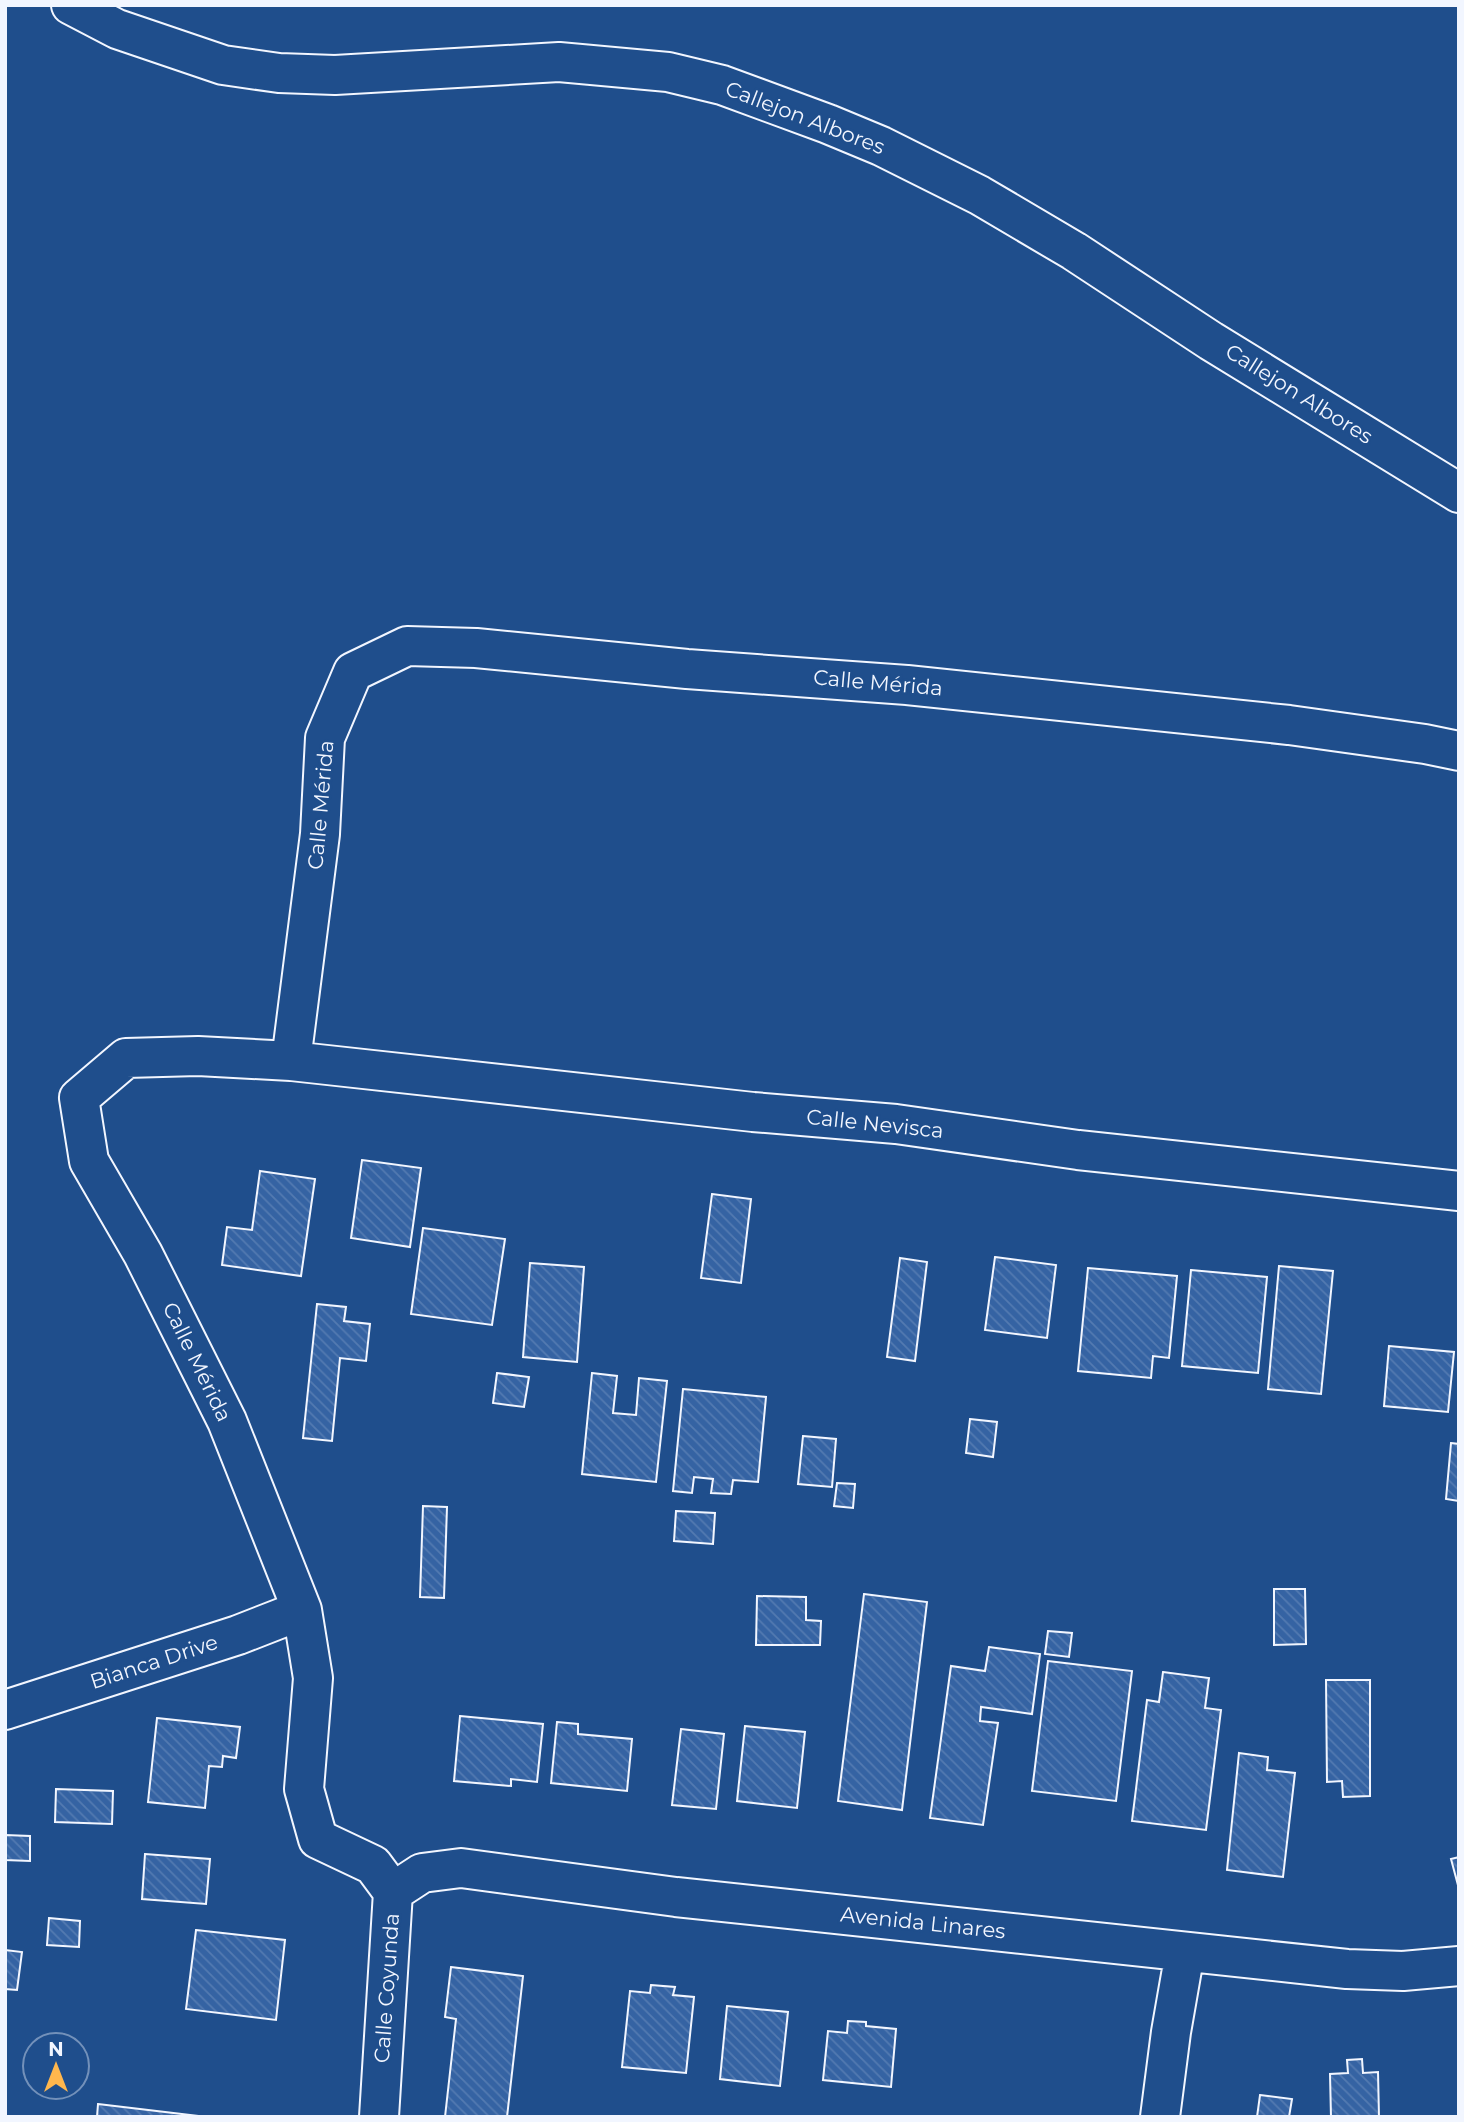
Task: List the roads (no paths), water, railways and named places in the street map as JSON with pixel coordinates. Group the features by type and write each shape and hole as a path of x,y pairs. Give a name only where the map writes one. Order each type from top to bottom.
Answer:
{"street":[{"name":"Callejon Albores","path":"71,5 117,29 223,65 279,73 335,75 559,62 668,72 722,85 881,146 979,195 1074,251 1212,341 1459,493"},
{"name":"Calle Mérida","path":"302,1610 227,1421 143,1254 89,1161 79,1098 126,1058 198,1055 291,1061 320,834 325,738 353,671 407,646 476,648 687,669 907,685 1289,725 1459,751"},
{"name":"Calle Nevisca","path":"291,1061 753,1112 896,1124 1078,1150 1459,1191"},
{"name":"Bianca Drive","path":"5,1710 238,1635 302,1610"},
{"name":"Calle Coyunda","path":"302,1610 313,1678 304,1789 318,1839 373,1865 393,1892 379,2117"},
{"name":"Avenida Linares","path":"393,1892 422,1873 461,1868 676,1897 1347,1969 1403,1971 1459,1966"},
{"path":"1160,2117 1185,1952"}]}
